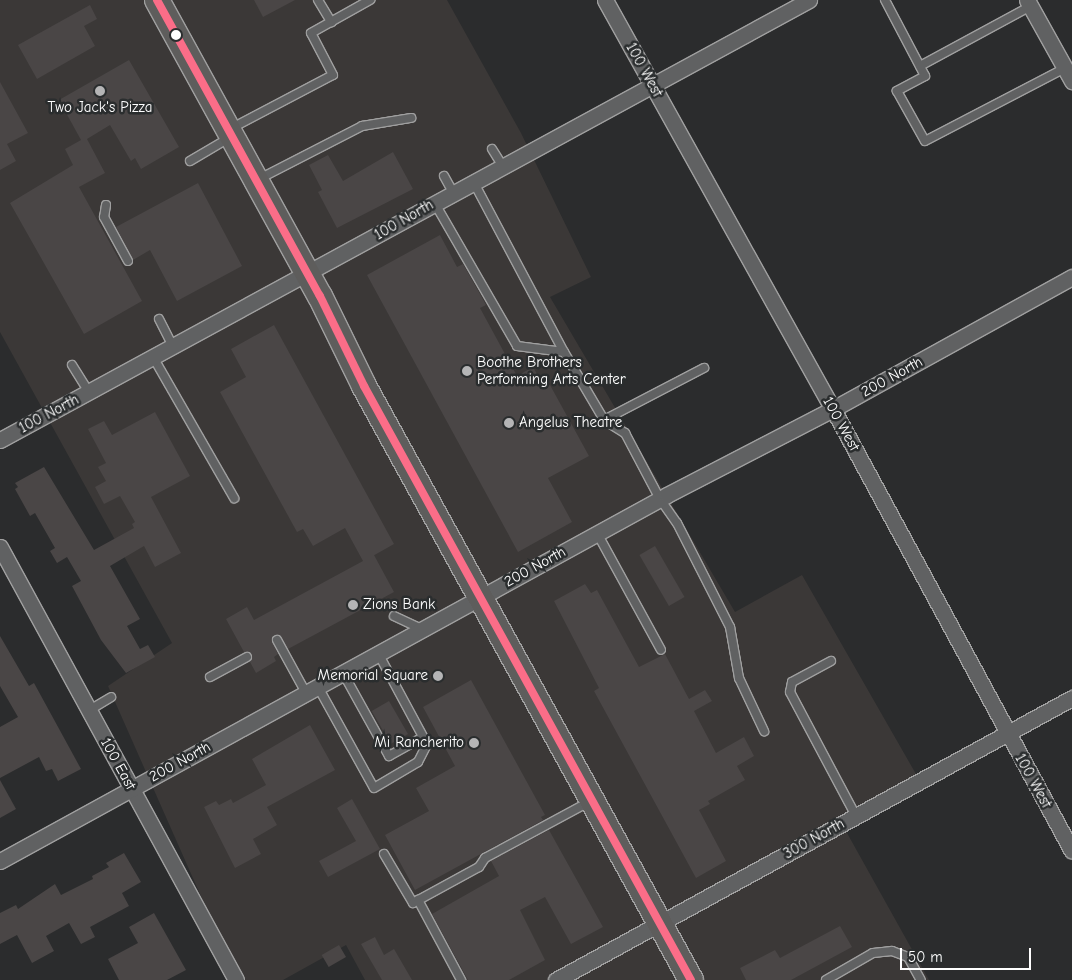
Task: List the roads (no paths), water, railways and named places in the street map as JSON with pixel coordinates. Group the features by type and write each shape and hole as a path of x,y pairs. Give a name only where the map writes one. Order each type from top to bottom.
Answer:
{"main road":[{"path":"157,0 254,182 308,275 364,386 692,980"}],"street":[{"name":"100 West","path":"605,0 833,409 1007,734 1072,851"},
{"name":"100 North","path":"0,440 308,275 434,202 653,86 809,0"},
{"path":"1029,3 1068,75"},
{"name":"200 North","path":"0,861 481,596 660,499 833,409 1072,278"},
{"name":"100 East","path":"0,547 236,980"},
{"name":"300 North","path":"556,980 1072,698"}],"lane":[{"path":"318,0 331,22"},
{"path":"190,161 230,134 333,75 311,33 370,0"},
{"path":"885,0 925,76 897,91 925,141 1068,75"},
{"path":"920,66 1029,3"},
{"path":"254,182 362,126 411,118"},
{"path":"492,149 502,166"},
{"path":"444,176 453,192"},
{"path":"473,181 564,352 604,420 625,433 660,499 677,523 730,627 739,678 764,731"},
{"path":"434,202 517,346 564,352"},
{"path":"106,205 104,218 128,261"},
{"path":"159,318 173,346"},
{"path":"153,357 234,498"},
{"path":"72,365 89,392"},
{"path":"604,420 704,368"},
{"path":"597,533 661,650"},
{"path":"394,616 422,629"},
{"path":"277,640 312,690 374,788 418,762 427,744 378,653"},
{"path":"210,677 247,656"},
{"path":"831,661 792,682 790,692 856,816"},
{"path":"343,672 389,756 423,737"},
{"path":"88,711 111,698"},
{"path":"384,854 412,903 479,868 485,858 593,800"},
{"path":"418,900 461,980"},
{"path":"826,980 873,953 892,951 908,957 921,980"}],"place":[{"name":"Two Jack's Pizza","path":"100,91"},
{"name":"Boothe Brothers Performing Arts Center","path":"467,371"},
{"name":"Angelus Theatre","path":"509,423"},
{"name":"Zions Bank","path":"353,605"},
{"name":"Memorial Square","path":"438,676"},
{"name":"Mi Rancherito","path":"474,743"}]}
